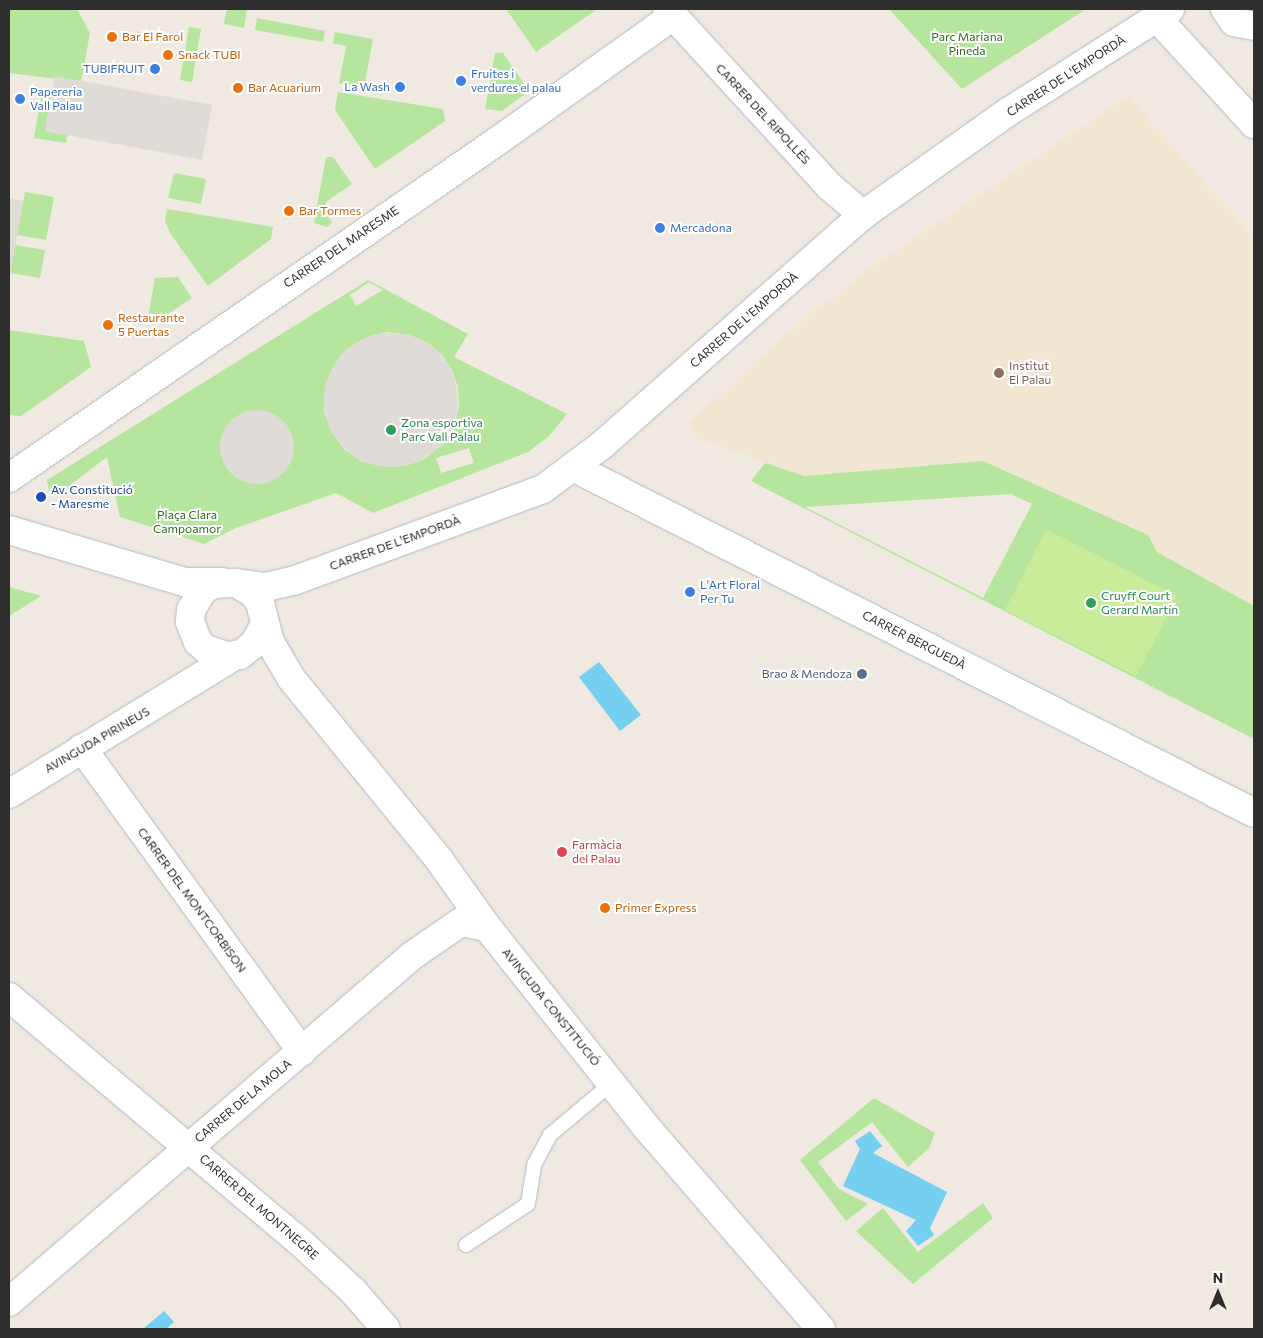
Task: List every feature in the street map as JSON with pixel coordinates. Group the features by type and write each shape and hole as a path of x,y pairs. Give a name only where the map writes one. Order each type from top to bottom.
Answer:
{"street":[{"path":"1225,9 1234,22 1254,26"},
{"name":"CARRER DEL RIPOLLÈS","path":"670,12 829,186 863,215"},
{"name":"CARRER DEL MARESME","path":"9,478 499,140 670,12"},
{"path":"1164,13 1254,124"},
{"name":"CARRER DE L'EMPORDÀ","path":"230,582 266,586 293,581 543,489 602,445 863,215 1008,112 1164,13"},
{"name":"CARRER BERGUEDÀ","path":"573,467 1254,813"},
{"path":"9,530 184,582 230,582 254,594 264,621 254,644 238,655 215,653 196,636 177,603 132,568"},
{"name":"CARRER DE L'EMPORDÀ","path":"264,621 274,598 293,581"},
{"path":"196,636 191,610 196,599 203,590 230,582"},
{"name":"AVINGUDA CONSTITUCIÓ","path":"264,621 270,642 291,678 440,861 486,927 731,1227 821,1329"},
{"name":"AVINGUDA PIRINEUS","path":"186,688 199,667 196,636"},
{"name":"AVINGUDA PIRINEUS","path":"9,794 238,655"},
{"name":"AVINGUDA CONSTITUCIÓ","path":"238,655 257,657 291,678"},
{"name":"CARRER DEL MONTCORBISON","path":"82,748 302,1052"},
{"name":"CARRER DE LA MOLA","path":"9,1302 188,1146 302,1052 436,937 461,922 486,927"},
{"name":"CARRER DEL MONTNEGRE","path":"9,997 188,1146 353,1291 386,1329"}],"lane":[{"path":"466,1245 528,1204 534,1165 550,1135 612,1083"}],"shaded area":[{"path":"55,76 212,105 202,160 45,131"},
{"name":"Institut El Palau","path":"1129,96 1254,239 1254,606 1157,552 1148,535 983,461 804,476 700,439 687,424 801,322 869,269"},
{"path":"9,198 23,201 9,282"},
{"path":"391,333 417,338 439,352 453,374 458,400 453,426 439,448 417,462 391,467 365,462 343,448 329,426 324,400 329,374 343,352 365,338"},
{"path":"257,410 271,413 283,421 291,433 294,447 291,461 283,473 271,481 257,484 243,481 231,473 223,461 220,447 223,433 231,421 243,413"}],"green space":[{"path":"9,9 77,9 90,33 81,82 9,73"},
{"path":"227,9 247,9 244,28 224,24"},
{"path":"506,9 597,9 536,52"},
{"name":"Parc Mariana Pineda","path":"889,9 1086,9 962,89"},
{"path":"257,18 325,31 323,42 255,30"},
{"path":"189,27 201,29 192,82 180,80"},
{"path":"335,32 373,39 364,87 339,83 346,46 333,43"},
{"path":"495,53 503,53 529,91 502,111 485,109"},
{"path":"42,91 52,93 45,131 67,135 66,143 34,138"},
{"path":"338,92 443,109 445,121 375,169 335,110"},
{"path":"326,157 333,157 352,184 326,202 324,212 332,222 327,227 314,223"},
{"path":"174,173 206,179 201,204 168,198"},
{"path":"25,192 54,197 46,240 17,235"},
{"path":"167,209 273,227 271,239 208,286 170,233 165,221"},
{"path":"15,245 45,250 40,278 10,273"},
{"path":"178,277 192,298 159,320 148,318 155,278"},
{"name":"Plaça Clara Campoamor","path":"368,280 468,334 454,357 567,414 548,437 528,452 373,513 336,493 236,528 204,544 120,517 107,457 57,495 49,491 47,480","holes":["369,282 383,290 356,306 350,295","388,332 409,335 428,343 442,355 452,370 458,387 459,406 454,427 442,445 425,459 405,466 363,462 345,450 332,433 324,412 326,381 367,337","255,410 277,416 239,479 230,472 221,438 233,419","469,448 474,463 441,473 436,458"]},
{"path":"9,330 84,341 91,367 21,416 10,415"},
{"path":"983,461 1148,535 1157,552 1254,606 1254,739 751,481 765,463 804,476","holes":["1011,494 1032,504 983,598 805,507"]},
{"name":"Cruyff Court Gerard Martín","path":"1046,529 1177,596 1136,676 1005,610"},
{"path":"9,587 41,596 9,616"},
{"path":"874,1098 935,1133 929,1148 908,1167 872,1122 818,1162 839,1189 868,1204 846,1221 800,1160"},
{"path":"983,1203 993,1218 913,1284 856,1231 883,1208 918,1252"}],"water":[{"path":"599,662 641,715 620,731 579,677"},
{"path":"870,1131 882,1146 873,1153 947,1192 930,1228 934,1235 918,1246 906,1231 916,1220 843,1186 860,1149 855,1141"},
{"path":"164,1311 174,1322 166,1329 143,1329"}],"place":[{"name":"Bar El Farol","path":"112,37"},
{"name":"Snack TUBI","path":"168,55"},
{"name":"TUBIFRUIT","path":"155,69"},
{"name":"Fruites i verdures el palau","path":"461,81"},
{"name":"La Wash","path":"400,87"},
{"name":"Bar Acuarium","path":"238,88"},
{"name":"Papereria Vall Palau","path":"20,99"},
{"name":"Bar Tormes","path":"289,211"},
{"name":"Mercadona","path":"660,228"},
{"name":"Restaurante 5 Puertas","path":"108,325"},
{"name":"Institut El Palau","path":"999,373"},
{"name":"Zona esportiva Parc Vall Palau","path":"391,430"},
{"name":"Av. Constitució - Maresme","path":"41,497"},
{"name":"L'Art Floral Per Tu","path":"690,592"},
{"name":"Cruyff Court Gerard Martín","path":"1091,603"},
{"name":"Brao & Mendoza","path":"862,674"},
{"name":"Farmàcia del Palau","path":"562,852"},
{"name":"Primer Express","path":"605,908"}]}
